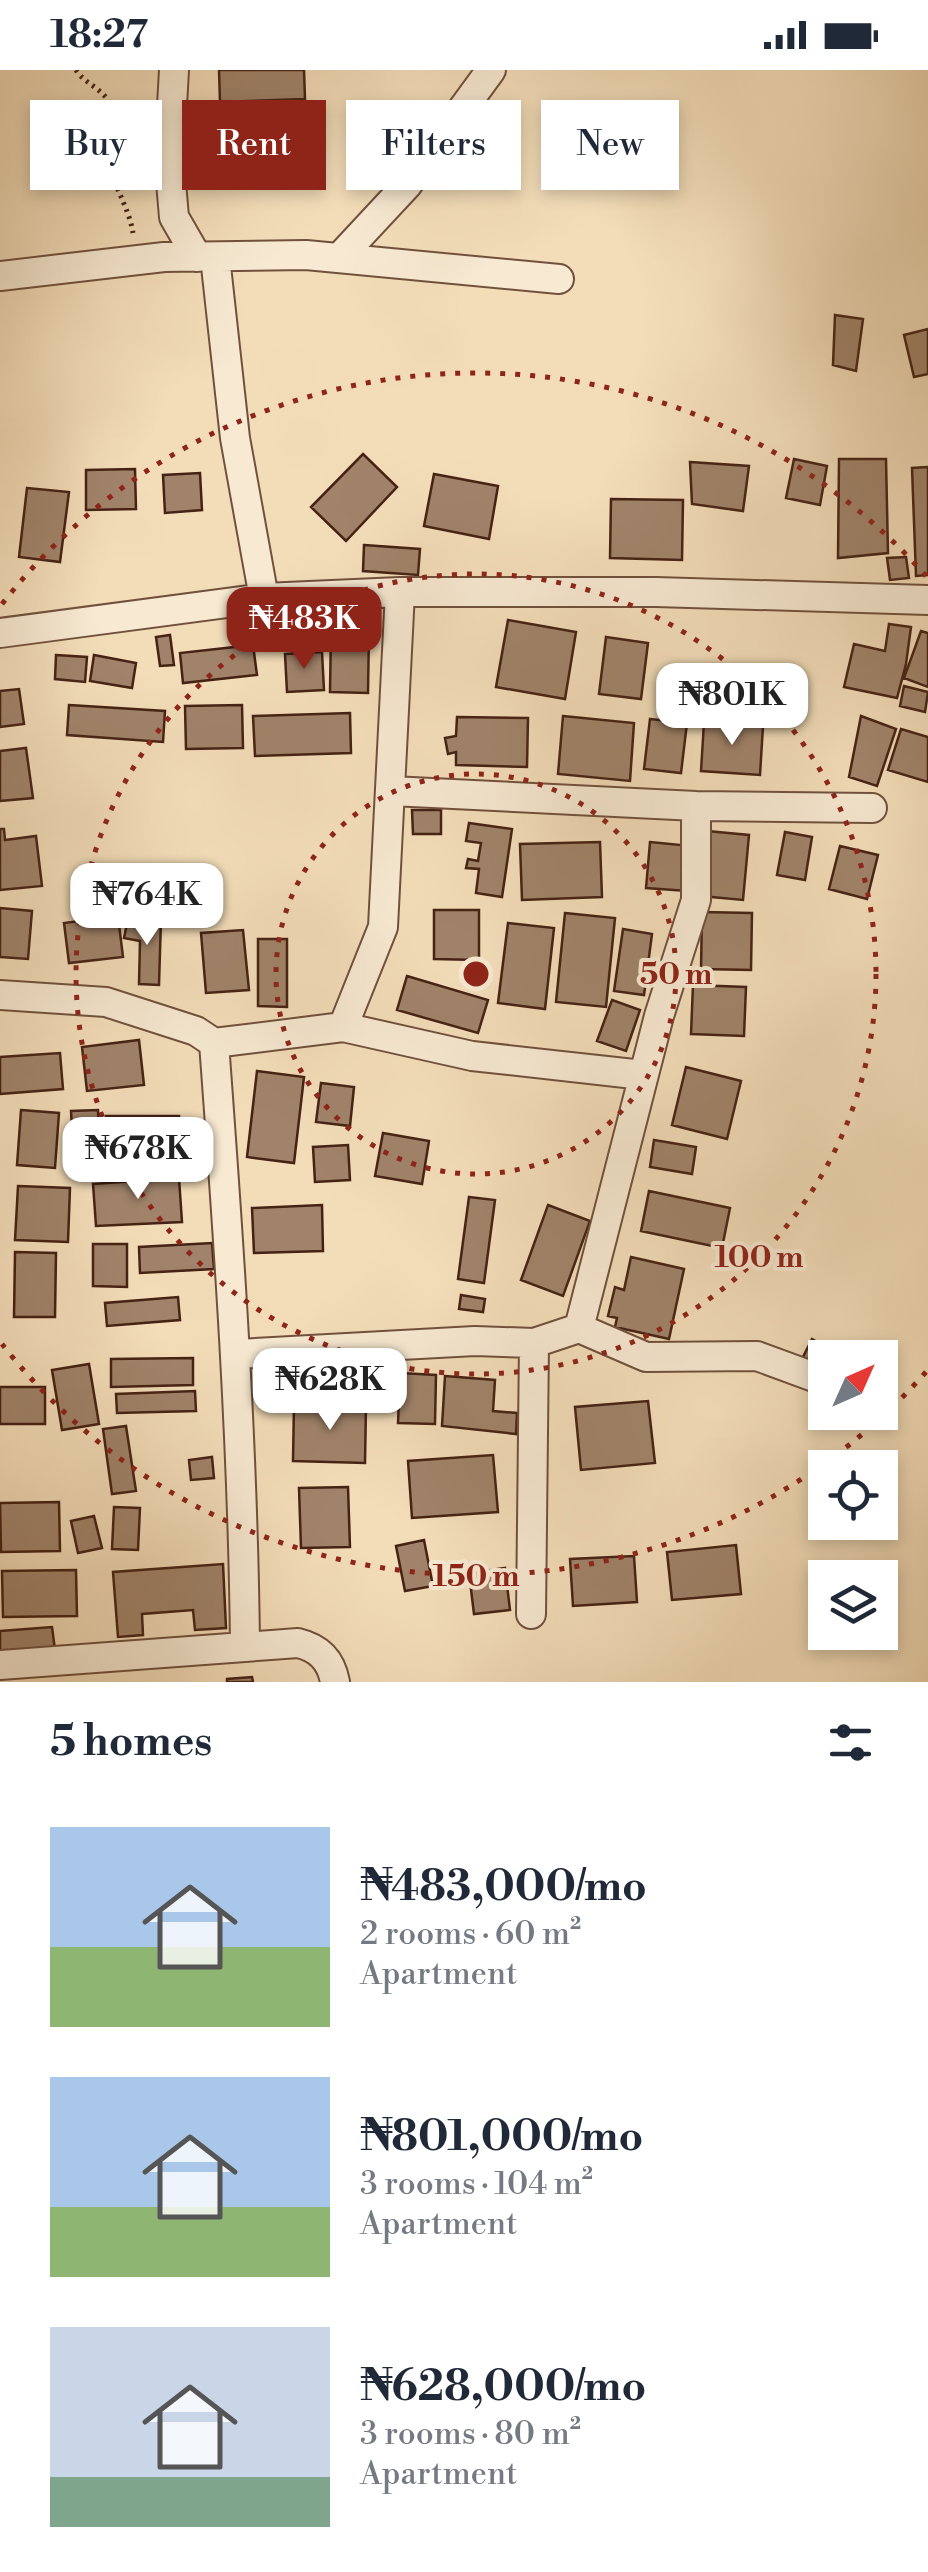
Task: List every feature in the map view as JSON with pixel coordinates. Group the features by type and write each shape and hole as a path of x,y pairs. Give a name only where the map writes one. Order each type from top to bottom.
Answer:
{"street":[{"path":"174,70 169,160 174,217 206,257 264,598"},
{"path":"339,258 407,184 491,70"},
{"path":"0,276 138,260 306,255 559,278"},
{"path":"343,1027 383,927 400,592"},
{"path":"0,634 264,598 400,592 656,592 928,600"},
{"path":"391,791 696,806 872,808"},
{"path":"579,1328 643,1076 696,900 696,806"},
{"path":"0,995 106,1002 196,1031 214,1043 343,1027 472,1056 643,1076"},
{"path":"214,1043 237,1354 245,1648"},
{"path":"237,1354 475,1341 534,1343 579,1328 646,1356 757,1356 808,1375"},
{"path":"531,1614 534,1343"},
{"path":"0,1664 298,1643 312,1646 332,1665 335,1682"}],"path":[{"path":"76,70 82,79 96,86 112,108 109,164 130,212 138,260"}],"building":[{"path":"219,70 304,70 305,99 220,100"},
{"path":"835,315 863,319 856,371 833,365"},
{"path":"928,329 928,374 914,377 904,335"},
{"path":"363,454 397,487 346,541 311,507"},
{"path":"794,459 827,466 820,505 786,498"},
{"path":"839,459 886,459 888,553 838,558"},
{"path":"690,462 749,466 743,511 692,504"},
{"path":"928,467 928,575 916,576 912,468"},
{"path":"135,469 136,509 86,510 86,470"},
{"path":"200,473 202,510 165,513 163,475"},
{"path":"434,474 498,486 489,539 424,526"},
{"path":"27,488 69,492 60,562 19,557"},
{"path":"611,499 683,500 682,560 610,558"},
{"path":"364,545 420,549 418,575 363,571"},
{"path":"906,557 909,578 890,580 887,558"},
{"path":"508,620 576,632 565,699 496,687"},
{"path":"889,624 911,627 897,698 844,687 854,644 885,651"},
{"path":"331,629 369,630 368,693 330,692"},
{"path":"921,631 928,633 928,687 904,678"},
{"path":"170,635 174,665 160,666 156,637"},
{"path":"606,637 648,643 641,699 599,694"},
{"path":"253,645 257,675 183,683 180,653"},
{"path":"322,652 324,690 287,692 285,654"},
{"path":"56,655 87,657 85,682 55,679"},
{"path":"94,655 136,663 132,688 90,681"},
{"path":"904,686 928,692 925,712 900,706"},
{"path":"19,689 24,724 0,727 0,691"},
{"path":"69,705 165,711 163,742 67,735"},
{"path":"242,705 243,748 186,749 185,706"},
{"path":"350,713 351,753 255,756 253,716"},
{"path":"563,716 634,723 630,781 558,774"},
{"path":"861,716 896,729 877,786 849,777"},
{"path":"457,717 528,718 527,767 456,765 456,752 448,754 445,738 456,736"},
{"path":"650,719 687,723 681,773 644,769"},
{"path":"704,722 763,726 760,775 701,771"},
{"path":"901,729 928,737 928,782 888,770"},
{"path":"26,748 33,798 0,801 0,751"},
{"path":"412,810 441,810 441,834 413,834"},
{"path":"469,823 512,829 502,897 476,893 479,869 466,868 468,859 478,861 481,843 466,841"},
{"path":"0,829 4,829 5,840 36,836 42,886 0,890"},
{"path":"707,831 749,835 743,900 701,896"},
{"path":"785,832 812,837 805,880 777,875"},
{"path":"600,842 602,897 522,900 520,844"},
{"path":"650,842 691,846 687,891 646,888"},
{"path":"840,846 878,855 867,899 829,889"},
{"path":"0,908 32,911 28,959 0,957"},
{"path":"434,910 479,910 479,960 434,959"},
{"path":"702,912 752,913 751,970 701,969"},
{"path":"565,913 615,918 606,1007 556,1002"},
{"path":"118,916 123,957 69,963 64,923"},
{"path":"128,919 161,919 159,985 139,984 140,941 124,938"},
{"path":"508,923 554,928 545,1009 498,1003"},
{"path":"623,929 652,934 644,995 614,991"},
{"path":"243,930 249,990 206,993 201,933"},
{"path":"258,939 287,939 287,1007 258,1006"},
{"path":"407,976 488,1000 478,1033 397,1010"},
{"path":"693,985 746,987 744,1036 691,1034"},
{"path":"612,1000 640,1010 626,1051 597,1041"},
{"path":"139,1040 144,1085 87,1091 82,1047"},
{"path":"60,1053 63,1089 0,1094 0,1057"},
{"path":"686,1067 741,1081 727,1139 672,1125"},
{"path":"257,1071 304,1077 294,1163 247,1157"},
{"path":"321,1083 354,1087 350,1126 316,1122"},
{"path":"21,1110 59,1113 55,1168 17,1165"},
{"path":"98,1110 101,1167 74,1168 71,1111"},
{"path":"106,1116 179,1116 179,1164 107,1164"},
{"path":"383,1133 429,1141 422,1184 375,1176"},
{"path":"654,1140 696,1147 692,1174 650,1167"},
{"path":"348,1145 350,1180 315,1182 313,1147"},
{"path":"179,1178 182,1222 96,1226 93,1184"},
{"path":"18,1186 70,1188 68,1242 15,1240"},
{"path":"649,1191 730,1208 722,1248 641,1231"},
{"path":"469,1197 495,1200 484,1283 458,1279"},
{"path":"322,1205 323,1251 254,1253 252,1208"},
{"path":"548,1205 590,1221 563,1296 521,1280"},
{"path":"212,1243 214,1269 140,1273 139,1247"},
{"path":"93,1244 127,1244 127,1287 93,1286"},
{"path":"15,1252 56,1253 55,1317 14,1317"},
{"path":"631,1257 684,1269 669,1339 615,1327 617,1318 608,1316 615,1287 624,1290"},
{"path":"461,1295 485,1299 483,1312 459,1309"},
{"path":"178,1297 180,1320 107,1326 105,1303"},
{"path":"808,1347 808,1371 798,1367"},
{"path":"193,1358 193,1385 111,1387 111,1359"},
{"path":"89,1364 99,1424 62,1430 52,1370"},
{"path":"400,1373 436,1375 435,1424 398,1423"},
{"path":"445,1376 495,1380 493,1411 517,1413 516,1434 442,1426"},
{"path":"0,1387 45,1387 45,1424 0,1424"},
{"path":"195,1391 196,1411 117,1413 116,1394"},
{"path":"648,1401 655,1463 581,1470 575,1407"},
{"path":"294,1403 366,1405 365,1463 293,1461"},
{"path":"126,1426 136,1491 112,1494 103,1429"},
{"path":"493,1455 498,1512 412,1518 408,1461"},
{"path":"212,1457 214,1478 191,1480 189,1460"},
{"path":"348,1487 350,1547 301,1548 299,1488"},
{"path":"59,1502 60,1551 1,1552 0,1503"},
{"path":"114,1507 140,1508 138,1550 112,1549"},
{"path":"94,1516 102,1548 78,1553 71,1521"},
{"path":"424,1540 433,1586 405,1591 396,1546"},
{"path":"736,1545 741,1594 672,1600 667,1552"},
{"path":"634,1556 637,1602 573,1606 570,1559"},
{"path":"223,1564 226,1628 195,1630 193,1610 142,1614 143,1635 118,1637 113,1572"},
{"path":"505,1568 510,1610 474,1614 469,1573"},
{"path":"76,1570 77,1616 3,1617 2,1571"},
{"path":"52,1627 55,1650 0,1654 0,1631"},
{"path":"252,1677 253,1682 227,1682 227,1679"}]}
